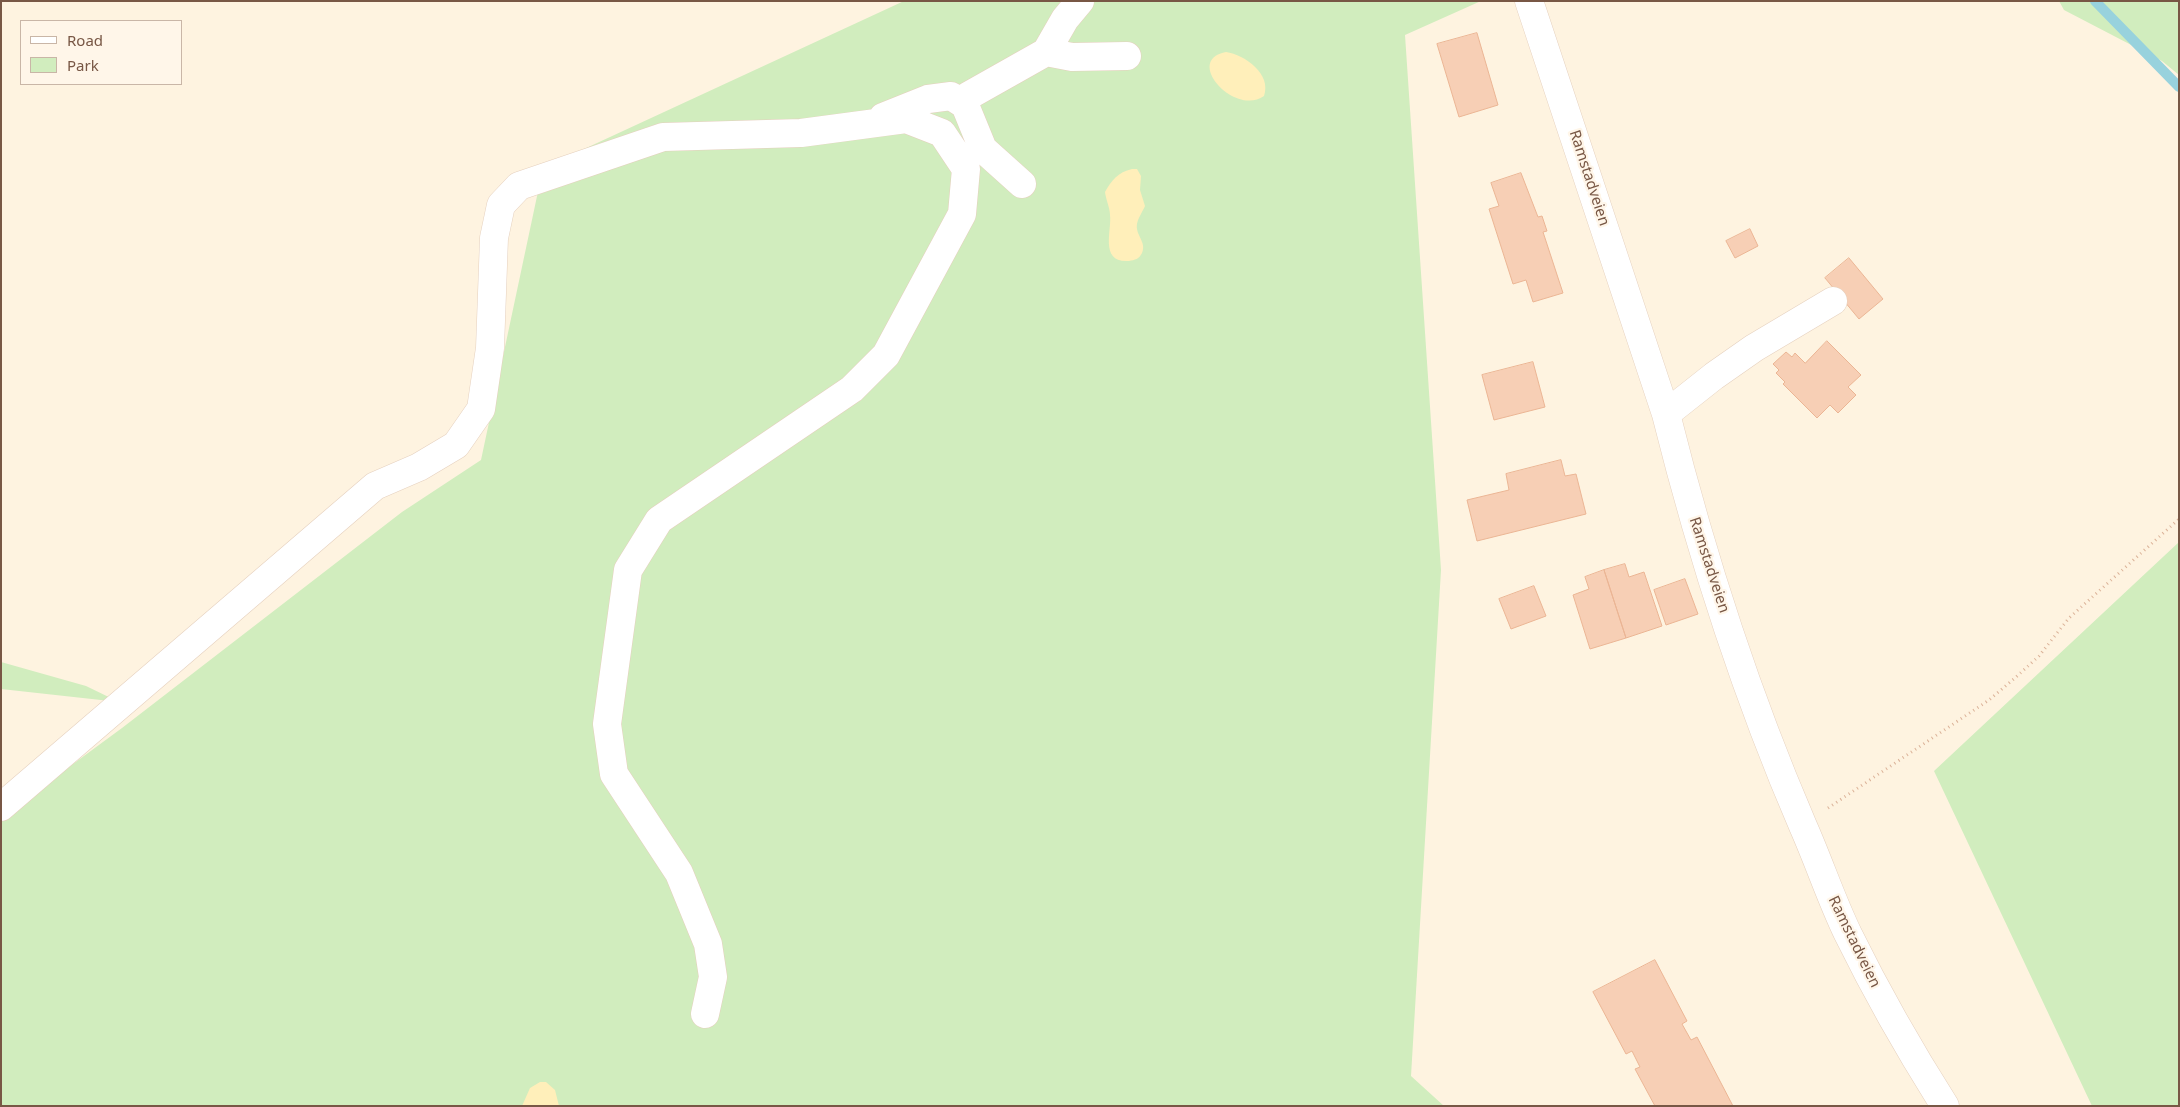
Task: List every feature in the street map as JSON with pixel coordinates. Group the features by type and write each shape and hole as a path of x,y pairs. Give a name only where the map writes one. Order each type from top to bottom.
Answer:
{"street":[{"path":"965,105 968,96 1046,52 1065,19 1080,1"},
{"name":"Ramstadveien","path":"1529,1 1666,414 1682,478 1718,595 1755,704 1793,804 1848,934 1883,1000 1945,1106"},
{"path":"1046,52 1072,57 1127,56"},
{"path":"847,127 893,115 928,99 951,96 965,105 983,149 1022,184"},
{"path":"1,807 375,486 419,467 456,445 481,409 490,348 494,238 501,204 519,186 664,137 801,133 906,119 942,133 966,169 962,214"},
{"path":"705,1014 713,977 708,944 679,873 614,774 607,724 628,570 659,520 852,389 886,355 962,214 990,157"},
{"path":"1666,414 1714,376 1754,348 1833,301"}],"path":[{"path":"1803,826 1872,777 1989,700 2039,656 2069,618 2179,519"}],"green space":[{"path":"904,1 1481,1 1405,35 1441,570 1411,1076 1444,1106 1,1106 1,817 122,728 402,512 481,460 543,168"},
{"path":"2059,1 2179,1 2179,75 2162,61 2064,10"},
{"path":"2179,542 2179,1106 2092,1106 1934,771"},
{"path":"1,662 86,686 119,702 1,689"}],"sand":[{"path":"1226,52 1248,61 1261,73 1264,80 1264,96 1252,100 1240,99 1218,85 1211,75 1210,65 1214,57"},
{"path":"1137,169 1141,176 1140,190 1145,206 1137,224 1143,249 1137,259 1129,261 1120,260 1110,252 1110,212 1105,192 1110,184 1123,172"},
{"path":"540,1082 546,1082 555,1090 559,1106 522,1106 530,1088"}],"building":[{"path":"1477,33 1498,105 1459,117 1437,44"},
{"path":"1521,173 1538,217 1542,216 1547,231 1543,232 1563,293 1533,302 1526,280 1513,284 1489,209 1499,206 1491,183"},
{"path":"1750,229 1758,246 1735,258 1726,241"},
{"path":"1849,258 1883,299 1859,319 1825,278"},
{"path":"1827,341 1861,375 1848,387 1856,395 1838,413 1830,405 1817,418 1783,384 1785,382 1776,373 1779,370 1773,364 1786,352 1792,357 1795,353 1805,363"},
{"path":"1533,362 1545,407 1494,420 1482,375"},
{"path":"1561,460 1565,476 1576,474 1586,514 1477,541 1467,500 1509,490 1506,474"},
{"path":"1625,564 1629,577 1644,572 1662,626 1626,638 1604,570"},
{"path":"1604,570 1626,638 1590,649 1573,595 1589,589 1585,577"},
{"path":"1685,579 1698,614 1666,625 1654,590"},
{"path":"1534,586 1546,616 1511,629 1499,599"},
{"path":"1655,960 1687,1021 1682,1024 1691,1040 1697,1037 1733,1106 1655,1106 1635,1069 1640,1067 1632,1051 1626,1054 1593,992"}],"waterway":[{"path":"2095,1 2179,87"}]}
